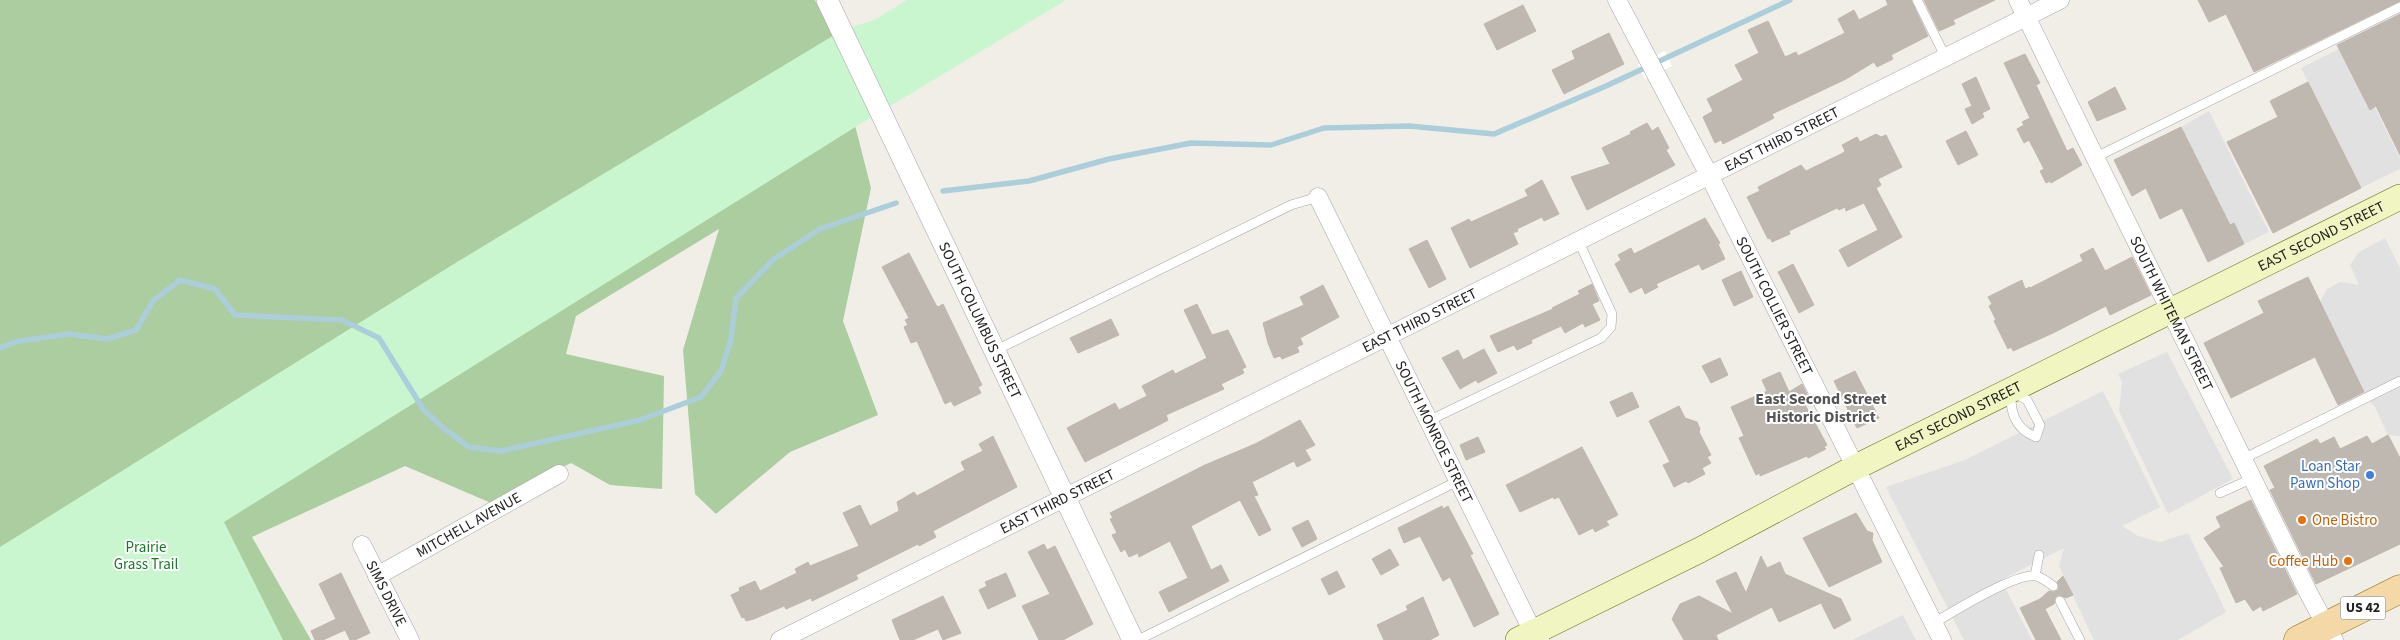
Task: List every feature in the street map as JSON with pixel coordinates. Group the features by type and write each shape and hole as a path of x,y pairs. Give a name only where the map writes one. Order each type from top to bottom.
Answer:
{"main road":[{"name":"EAST SECOND STREET","path":"1530,637 1856,467 2400,197"},
{"name":"US 42","path":"2298,640 2330,633 2400,589"}],"street":[{"name":"SOUTH COLUMBUS STREET","path":"826,0 1134,640"},
{"name":"SOUTH COLLIER STREET","path":"1617,0 1650,67 1710,177 1942,640"},
{"name":"SOUTH WHITEMAN STREET","path":"2018,0 2330,633"},
{"name":"EAST THIRD STREET","path":"780,640 1710,177 2060,0"},
{"name":"SOUTH MONROE STREET","path":"1318,197 1458,482 1530,637"},
{"name":"MITCHELL AVENUE","path":"377,576 560,474"},
{"name":"SIMS DRIVE","path":"362,545 410,640"}],"lane":[{"path":"1917,0 1946,58"},
{"path":"2096,157 2400,7"},
{"path":"994,351 1291,205 1318,197"},
{"path":"1428,421 1601,338 1612,326 1612,314 1579,242"},
{"path":"2243,459 2400,381"},
{"path":"2011,391 2028,400 2040,425 2036,437 2024,432 2010,409 2011,391"},
{"path":"2220,493 2252,478"},
{"path":"1138,640 1458,482"},
{"path":"2035,576 2039,555"},
{"path":"1934,624 1970,602 2021,578 2035,576 2046,580 2053,586"},
{"path":"2060,601 2080,640"}],"green space":[{"path":"0,0 815,0 832,35 871,188 843,321 878,415 790,452 716,514 695,494 683,350 719,229 576,316 566,354 664,376 662,489 610,485 571,463 491,503 405,466 252,537 311,640 0,640"},
{"name":"Prairie Grass Trail","path":"907,0 1066,0 857,126 224,522 283,640 0,640 0,547 457,262 841,31 876,19"}],"shaded area":[{"path":"2339,49 2370,109 2375,107 2400,158 2400,169 2361,188 2301,68"},
{"path":"2209,111 2269,232 2244,244 2234,224 2230,225 2181,127"},
{"path":"2385,238 2400,268 2400,436 2388,435 2375,407 2364,394 2320,302 2327,289 2340,282 2359,285 2350,265 2359,252"},
{"path":"2167,352 2233,479 2168,514 2119,411 2122,382 2118,374"},
{"path":"2103,391 2160,507 2122,526 2138,536 2160,542 2188,533 2226,612 2178,640 2094,640 2059,566 2064,548 2001,580 2032,640 1964,640 1886,487 1965,460"},
{"path":"1903,615 1916,640 1852,640"}],"pier":[{"path":"1665,51 1672,66 1645,79 1638,64"}],"building":[{"path":"1886,0 1911,0 1928,36 1891,55 1893,59 1877,67 1874,62 1846,79 1772,114 1774,118 1739,136 1723,144 1721,140 1715,143 1703,117 1713,111 1707,99 1743,80 1735,65 1759,53 1748,30 1768,21 1785,57 1796,52 1798,56 1845,33 1838,19 1854,10 1859,20 1888,5"},
{"path":"1924,0 1995,0 1953,20 1955,24 1939,31"},
{"path":"2198,0 2400,1 2254,72 2226,14 2209,22"},
{"path":"1523,5 1536,31 1497,50 1484,24"},
{"path":"2400,14 2400,155 2376,106 2370,110 2337,45"},
{"path":"1609,33 1624,64 1564,94 1552,70 1575,59 1572,51"},
{"path":"2025,54 2040,83 2036,85 2067,151 2073,148 2082,165 2051,183 2050,181 2046,183 2040,171 2044,169 2029,140 2024,143 2017,129 2024,125 2022,122 2030,118 2004,63"},
{"path":"1976,77 1990,109 1982,113 1984,117 1972,124 1965,109 1972,106 1962,84"},
{"path":"2308,82 2361,188 2273,233 2227,142 2278,117 2270,101"},
{"path":"2115,87 2126,109 2097,121 2088,102"},
{"path":"1647,123 1652,131 1658,127 1669,148 1666,150 1675,165 1587,210 1571,177 1610,164 1602,148 1631,134 1630,132"},
{"path":"2181,127 2230,225 2234,223 2244,244 2208,262 2182,208 2160,219 2146,188 2132,196 2114,160"},
{"path":"1966,131 1978,155 1958,165 1946,141"},
{"path":"1876,134 1881,137 1886,135 1902,167 1878,179 1881,185 1876,188 1902,237 1848,267 1839,250 1878,230 1864,203 1846,211 1845,207 1839,210 1837,208 1789,231 1790,234 1772,242 1770,238 1768,239 1747,197 1760,191 1758,187 1801,165 1806,171 1843,153 1845,151 1842,145 1857,137 1860,142"},
{"path":"1542,180 1559,214 1544,221 1542,217 1517,229 1518,231 1513,233 1518,244 1470,268 1451,228 1469,219 1471,222 1528,196 1525,190"},
{"path":"1705,218 1720,243 1718,244 1725,259 1702,270 1699,264 1656,284 1658,287 1645,294 1642,287 1630,293 1615,264 1621,260 1618,255 1631,248 1634,254"},
{"path":"1427,240 1446,279 1429,288 1409,249"},
{"path":"2093,248 2105,271 2132,257 2151,295 2110,315 2106,306 2013,351 2011,347 2008,349 1994,321 1996,320 1989,306 1992,304 1988,297 2022,280 2025,289 2030,288 2083,261 2080,255"},
{"path":"909,253 936,305 938,307 943,304 982,385 978,387 981,393 954,406 951,401 945,404 917,341 911,343 904,327 908,325 905,320 909,318 882,267"},
{"path":"1793,264 1814,305 1799,313 1778,272"},
{"path":"1741,271 1753,297 1734,306 1722,280"},
{"path":"2308,277 2364,392 2338,405 2315,357 2231,398 2204,343 2264,313 2258,301"},
{"path":"1592,284 1599,301 1592,304 1600,320 1585,327 1583,323 1565,333 1561,326 1531,340 1532,343 1517,350 1514,345 1498,352 1490,336 1553,309 1580,294 1578,291"},
{"path":"1323,285 1339,317 1300,338 1303,344 1297,347 1299,352 1282,359 1280,356 1274,358 1263,323 1304,305 1300,297"},
{"path":"1197,304 1212,335 1228,330 1246,367 1242,369 1244,373 1221,384 1224,389 1166,415 1168,420 1085,462 1067,428 1115,403 1119,410 1147,396 1142,386 1173,370 1175,374 1207,358 1184,310"},
{"path":"1111,319 1119,335 1078,353 1070,338"},
{"path":"1484,349 1497,373 1478,383 1476,380 1460,389 1442,358 1458,350 1463,360"},
{"path":"1720,358 1728,375 1711,383 1702,366"},
{"path":"1855,371 1879,418 1857,428 1834,381"},
{"path":"1780,372 1789,392 1802,384 1809,398 1803,401 1827,445 1824,447 1826,449 1808,458 1807,456 1760,476 1760,473 1756,475 1739,438 1744,436 1731,407 1767,391 1762,380"},
{"path":"1632,392 1639,407 1617,417 1610,402"},
{"path":"1679,406 1685,418 1697,422 1700,429 1699,432 1711,455 1707,457 1711,463 1702,468 1705,474 1688,483 1686,481 1674,487 1663,465 1670,462 1649,421"},
{"path":"1300,420 1315,445 1305,450 1311,460 1297,467 1294,461 1252,482 1258,495 1254,496 1271,530 1259,536 1240,500 1191,526 1211,570 1221,565 1229,581 1169,612 1159,592 1188,578 1170,541 1139,557 1138,553 1129,557 1125,549 1121,552 1112,535 1117,533 1110,519 1113,518 1110,513 1205,465 1255,444"},
{"path":"2388,435 2400,458 2400,544 2316,584 2270,490 2275,488 2264,466 2317,439 2320,444 2334,437 2340,449 2367,436 2372,444"},
{"path":"993,436 1017,487 933,531 936,537 856,575 858,579 812,601 811,598 786,609 784,606 746,621 744,617 742,618 731,595 740,591 739,588 755,581 760,591 797,573 795,569 808,562 810,566 859,546 843,513 860,505 870,526 899,511 897,502 914,492 917,496 965,470 961,462 983,451 979,444"},
{"path":"1478,437 1485,452 1466,460 1460,445"},
{"path":"1582,447 1618,515 1606,521 1609,525 1595,532 1593,528 1579,535 1559,497 1554,499 1553,497 1520,512 1506,485"},
{"path":"2251,500 2297,594 2263,611 2261,606 2253,611 2245,599 2236,603 2220,568 2224,567 2204,538 2221,527 2216,517"},
{"path":"1442,506 1443,509 1448,506 1473,554 1470,555 1499,614 1474,627 1450,577 1443,581 1420,536 1404,543 1398,528"},
{"path":"1856,513 1867,531 1873,533 1872,540 1882,562 1829,587 1803,538"},
{"path":"1308,520 1317,539 1302,547 1292,528"},
{"path":"1044,544 1047,550 1055,546 1093,624 1063,640 1039,640 1022,606 1050,594 1028,552"},
{"path":"1390,549 1399,565 1381,575 1372,559"},
{"path":"1761,556 1767,568 1780,562 1785,574 1841,599 1851,620 1834,629 1821,603 1779,622 1772,607 1716,635 1718,640 1684,640 1672,619 1680,604 1699,596 1733,614 1716,581 1736,572 1746,593"},
{"path":"1337,571 1345,587 1329,595 1321,579"},
{"path":"341,573 370,633 355,640 350,640 345,630 323,640 315,640 311,631 336,619 319,584"},
{"path":"1006,573 1016,596 988,609 979,590 987,586 985,582"},
{"path":"2063,576 2073,595 2066,598 2058,595 2055,598 2054,604 2045,609 2061,640 2036,640 2020,608 2040,599 2049,591 2058,590 2057,582"},
{"path":"943,596 961,633 943,640 938,629 913,640 900,640 892,620"},
{"path":"1423,597 1439,635 1430,640 1384,640 1377,625 1408,610 1406,606"}],"waterway":[{"path":"943,191 1029,181 1109,159 1191,143 1271,145 1324,128 1409,126 1494,134 1606,86 1790,0"},
{"path":"0,348 19,341 70,334 107,339 136,330 153,301 180,280 215,289 235,315 342,320 379,338 423,409 443,428 469,447 501,451 640,420 701,397 721,371 731,339 736,298 774,259 820,229 896,203"}],"place":[{"name":"Loan Star Pawn Shop","path":"2370,475"},
{"name":"One Bistro","path":"2302,520"},
{"name":"Coffee Hub","path":"2348,561"}],"district":[{"name":"East Second Street Historic District","path":"1821,408"}]}
